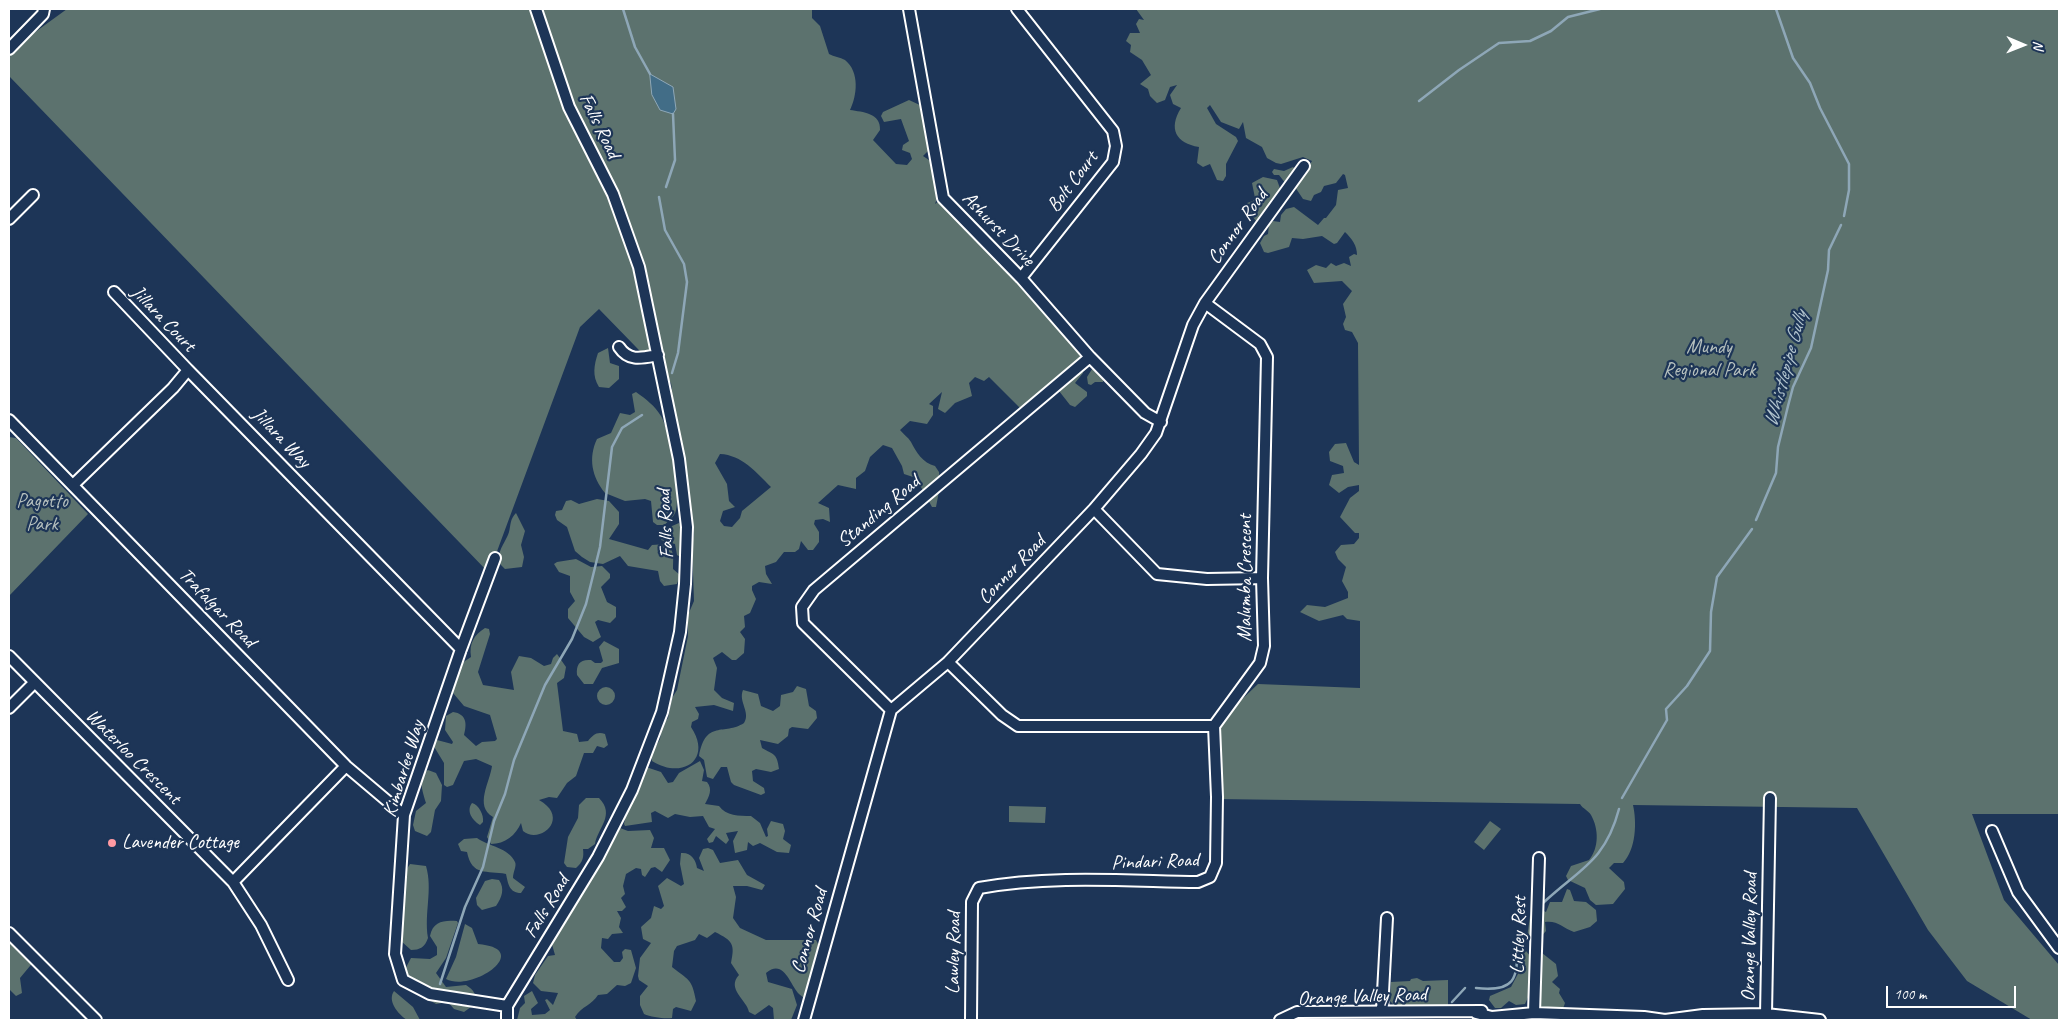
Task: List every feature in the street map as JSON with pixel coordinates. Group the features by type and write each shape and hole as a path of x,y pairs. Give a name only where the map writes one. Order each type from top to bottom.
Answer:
{"street":[{"path":"9,49 43,14 44,9"},
{"name":"Falls Road","path":"507,1006 598,856 632,790 662,712 680,632 685,584 687,527 679,459 658,354 632,244 610,189 570,111 536,9"},
{"name":"Ashurst Drive","path":"909,9 943,198 1021,278 1090,357 1145,413 1161,422"},
{"name":"Bolt Court","path":"1017,9 1113,131 1116,146 1113,162 1021,278"},
{"name":"Connor Road","path":"804,1020 891,710 948,662 1094,509 1141,454 1156,433 1161,422 1193,325 1205,303 1304,166"},
{"path":"9,219 33,195"},
{"name":"Jillara Court","path":"114,292 188,370"},
{"name":"Malumba Crescent","path":"1205,303 1260,344 1267,357 1262,578 1264,646 1260,662 1214,726"},
{"path":"619,347 627,357 634,358 658,354"},
{"name":"Standing Road","path":"891,710 803,623 802,607 814,590 1090,357"},
{"path":"73,485 173,388 188,370"},
{"name":"Jillara Way","path":"188,370 205,385 460,650"},
{"name":"Trafalgar Road","path":"9,420 346,766 404,815"},
{"path":"1094,509 1157,574 1206,579 1262,578"},
{"name":"Kimbarlee Way","path":"495,558 460,650 404,815 395,954 402,980 430,994 507,1006"},
{"name":"Waterloo Crescent","path":"9,656 233,882 261,925 288,980"},
{"path":"948,662 1002,715 1018,726 1214,726"},
{"path":"9,708 34,683"},
{"name":"Pindari Road","path":"979,888 1000,884 1075,880 1198,882 1210,878 1216,863 1218,797 1214,726"},
{"path":"233,882 346,766"},
{"name":"Orange Valley Road","path":"1280,1020 1298,1012 1476,1013 1510,1009 1530,1013 1644,1017 1688,1012 1703,1015 1766,1014 1770,798"},
{"path":"1992,831 2018,892 2059,948"},
{"name":"Littley Rest","path":"1530,1013 1539,858"},
{"name":"Lawley Road","path":"971,1020 972,902 979,888"},
{"path":"1382,1011 1388,918"},
{"path":"9,933 96,1020"},
{"path":"507,1006 507,1020"},
{"path":"1766,1014 1820,1020"}],"green space":[{"path":"67,9 812,9 812,18 820,26 829,54 845,60 853,71 856,84 850,110 870,114 880,124 880,130 873,140 896,164 907,165 912,159 910,153 902,150 903,145 909,141 901,119 884,122 881,116 883,112 909,100 922,106 931,148 923,156 932,162 938,196 935,204 943,198 1090,357 1024,412 989,377 984,381 975,377 969,383 972,396 955,403 945,413 938,409 942,392 929,404 933,406 933,415 927,424 910,421 900,430 910,440 920,457 935,466 939,472 940,486 936,507 932,507 916,478 904,474 902,466 892,448 883,445 870,457 865,471 856,478 856,489 838,485 818,503 829,508 830,522 823,519 815,520 814,524 819,532 819,542 813,550 808,550 801,541 799,549 795,552 784,552 776,562 765,566 766,574 772,584 759,582 752,586 756,599 750,613 744,616 745,627 740,632 745,639 744,653 736,660 732,660 722,652 713,658 717,668 714,690 722,698 734,703 733,711 714,705 695,707 699,714 698,719 692,722 691,727 697,739 698,749 696,757 691,764 683,767 663,766 652,761 651,755 660,739 662,725 668,718 672,698 677,690 688,636 688,615 694,601 692,545 694,533 685,476 686,467 675,431 669,391 672,389 671,383 599,309 580,327 489,573 9,76 9,51","holes":["720,454 728,455 748,465 771,487 742,511 740,518 732,527 724,526 720,521 723,511 735,507 729,501 727,484 715,463"]},
{"name":"Mundy Regional Park","path":"1136,9 2059,9 2059,814 1972,814 2004,900 2059,965 2059,1020 2032,1020 1967,981 1928,930 1857,808 1633,805 1635,828 1631,851 1623,863 1614,863 1609,868 1624,882 1625,889 1613,904 1596,905 1590,900 1585,888 1568,880 1566,876 1571,866 1589,860 1595,850 1597,832 1594,820 1590,813 1580,804 1217,799 1214,726 1258,684 1360,688 1360,621 1347,619 1343,615 1319,621 1300,612 1307,605 1325,607 1348,598 1348,592 1342,581 1346,567 1338,559 1335,552 1341,545 1354,544 1359,538 1359,533 1355,533 1340,517 1350,498 1359,491 1359,485 1348,487 1339,493 1329,485 1332,475 1344,473 1343,466 1330,461 1329,452 1335,444 1346,443 1354,462 1359,465 1358,343 1352,332 1345,330 1343,324 1346,317 1343,304 1352,291 1342,281 1314,283 1307,270 1316,265 1326,268 1331,263 1336,266 1344,263 1351,266 1349,257 1354,254 1357,255 1357,251 1354,242 1345,232 1337,243 1334,244 1322,236 1303,239 1292,238 1289,247 1268,253 1264,252 1260,243 1264,236 1268,234 1269,224 1273,221 1280,222 1281,215 1286,209 1294,207 1318,225 1326,218 1336,205 1338,190 1348,188 1345,175 1343,174 1336,183 1324,186 1321,192 1314,195 1311,201 1303,199 1295,187 1312,161 1303,157 1281,164 1276,163 1267,158 1262,147 1246,138 1243,122 1239,129 1221,122 1210,105 1207,108 1216,124 1236,137 1238,141 1226,164 1226,176 1223,181 1217,180 1210,164 1203,167 1197,163 1199,147 1185,142 1176,134 1175,122 1181,108 1173,104 1170,95 1177,85 1170,87 1165,100 1157,103 1150,96 1148,89 1140,84 1151,75 1142,60 1130,52 1131,45 1126,41 1130,33 1140,33 1136,24 1139,19 1144,20"},
{"path":"1293,167 1296,170 1286,184 1279,175 1274,175 1272,172 1274,169 1284,171"},
{"path":"1263,177 1277,180 1281,191 1257,223 1246,207 1247,203 1255,198 1252,183"},
{"path":"608,348 610,363 619,366 619,379 609,388 599,387 594,370 595,362 598,353"},
{"path":"1094,366 1104,376 1103,382 1095,382 1091,385 1088,384 1087,377"},
{"path":"1082,369 1083,373 1075,383 1087,392 1087,396 1075,407 1070,405 1059,391"},
{"path":"636,392 650,403 661,416 671,447 676,477 677,502 674,514 664,525 657,525 653,522 651,501 645,499 625,501 605,493 594,474 592,460 597,439 611,433 620,413 630,415 635,412 632,394"},
{"name":"Pagotto Park","path":"9,437 16,438 88,514 9,596"},
{"path":"597,499 609,501 619,512 619,524 609,539 648,550 652,545 667,544 670,547 673,569 680,575 677,584 664,586 660,581 658,571 628,566 620,556 603,564 590,562 575,551 567,527 557,520 556,511 562,510 566,501 571,500 579,504"},
{"path":"516,513 525,531 521,545 524,557 522,567 505,569 499,563 500,554"},
{"path":"679,523 682,529 682,558 677,555 675,544 661,540 672,526"},
{"path":"576,559 591,567 602,566 610,574 610,578 601,587 607,602 616,607 616,617 610,623 598,620 595,622 601,637 593,642 584,637 568,618 568,609 575,601 570,592 570,576 559,572 554,564"},
{"path":"485,628 489,629 490,634 478,672 483,685 514,690 511,672 519,656 531,658 544,666 551,664 557,654 566,667 564,678 557,683 563,731 577,734 579,742 588,741 593,735 602,733 605,734 608,745 604,748 597,746 593,753 584,753 576,776 567,783 557,798 549,797 539,800 548,807 552,814 549,828 537,835 530,834 523,831 521,823 509,838 496,844 491,844 487,837 493,817 487,812 484,800 492,766 476,759 464,761 453,785 447,787 444,785 444,763 433,745 437,740 452,744 453,742 445,730 446,716 453,712 463,717 466,723 464,735 476,746 482,742 495,741 497,739 490,715 464,706 453,693 459,665 471,657 473,640"},
{"path":"604,641 619,649 619,663 602,668 593,684 584,684 577,675 578,665 581,661 587,660 601,663 603,661 599,647"},
{"path":"797,686 806,689 809,706 816,711 817,718 808,729 792,727 789,729 788,736 778,744 760,740 762,748 776,757 779,769 771,772 756,769 752,771 753,781 764,788 765,793 761,795 734,785 731,782 727,767 721,767 713,779 707,777 704,760 699,756 702,744 706,737 717,730 737,727 744,723 746,715 742,699 743,690 758,694 761,706 773,711 780,706 781,695 793,692"},
{"path":"606,687 614,692 615,696 610,704 606,705 598,700 597,696 602,688"},
{"path":"700,761 704,770 702,781 707,782 710,787 709,796 705,804 719,806 725,812 733,815 751,816 760,823 766,837 768,836 767,829 771,821 783,824 785,831 783,839 791,845 789,853 777,852 760,843 753,846 748,842 747,850 735,853 733,841 738,831 726,833 729,840 726,844 716,836 713,842 709,843 707,839 715,829 709,827 703,816 690,817 675,814 668,818 655,811 651,813 652,822 625,826 626,813 635,793 639,789 646,767 661,772 668,783 673,782 679,773"},
{"path":"428,770 436,773 442,785 441,801 435,810 431,832 427,836 415,831 413,825 416,811 426,803 422,790 422,781"},
{"path":"586,798 599,798 604,804 606,816 595,844 588,849 583,849 583,857 580,864 576,868 567,867 564,863 568,837 578,818 579,805"},
{"path":"472,803 482,813 483,822 480,825 471,815 470,806"},
{"path":"1009,806 1046,807 1045,823 1009,822"},
{"path":"1490,821 1501,829 1484,850 1474,842"},
{"path":"620,828 628,831 650,830 654,838 651,848 664,848 670,860 662,872 655,867 651,868 645,877 642,875 641,869 636,868 626,874 623,886 625,894 621,898 626,907 622,911 617,911 621,918 619,927 623,933 612,934 608,939 602,938 601,948 614,962 620,962 623,958 622,952 625,949 631,950 636,968 631,983 625,986 617,985 607,994 598,995 578,1013 575,1017 577,1020 517,1020 520,1008 525,1003 524,996 532,991 538,1003 531,1009 532,1015 545,1014 550,1010 545,1000 547,999 553,1005 558,993 541,991 533,983 535,975 548,956 555,955 551,941 566,920 616,829"},
{"path":"477,838 503,850 512,857 515,864 513,878 525,887 521,893 514,891 508,884 506,874 477,869 469,860 467,852 461,851 458,844 464,839"},
{"path":"703,849 713,850 720,863 738,860 747,875 765,885 762,890 747,886 733,886 736,897 733,918 740,928 766,940 816,940 820,948 814,1002 799,994 782,971 772,969 766,973 768,982 792,989 797,1005 791,1020 774,1020 773,1008 769,1005 755,1015 749,1012 736,990 736,980 739,975 731,963 733,951 731,944 726,938 715,932 707,938 699,934 695,940 677,946 674,951 672,967 686,977 693,988 696,1001 691,1011 676,1007 673,1009 672,1018 658,1018 644,1014 640,1005 640,996 648,986 639,980 638,976 640,958 651,943 643,939 641,927 651,918 654,906 661,909 664,906 658,886 667,878 681,886 684,884 680,864 681,853 690,855 694,859 697,868 704,871 699,858"},
{"path":"410,864 426,866 429,884 428,938 422,947 411,950 401,941 405,872"},
{"path":"499,880 501,883 501,896 496,906 482,910 477,905 476,898 485,881"},
{"path":"1567,889 1570,890 1574,901 1586,902 1596,910 1597,921 1590,927 1574,932 1557,923 1545,922 1546,931 1539,939 1527,938 1530,916 1540,909 1546,912 1550,902 1562,902"},
{"path":"444,921 457,921 458,923 446,958 436,973 446,987 466,985 473,991 476,998 475,1004 464,1012 454,1009 448,1002 436,1004 426,998 426,985 414,984 403,973 411,958 430,959 437,955 437,947 430,936 436,924"},
{"path":"465,924 472,928 478,944 494,948 501,954 500,961 493,969 470,980 457,982 446,979 456,957"},
{"path":"9,933 35,960 20,978 22,993 16,996 9,989"},
{"path":"1526,951 1531,957 1530,993 1525,1004 1516,1005 1509,1001 1501,1008 1495,1008 1489,1000 1490,996 1511,987 1519,972 1522,955"},
{"path":"1542,953 1556,964 1558,976 1552,982 1560,989 1559,993 1565,1003 1559,1020 1546,1020 1538,1002 1540,954"},
{"path":"1417,978 1423,981 1448,980 1448,1005 1442,1005 1440,1008 1394,1005 1390,1001 1391,982 1410,981"},
{"path":"394,991 413,1007 420,1020 407,1020 400,1014 394,1007 392,995"}],"water":[{"path":"650,74 673,87 676,109 673,114 660,110 652,95"}],"waterway":[{"path":"623,9 635,47 650,74"},
{"path":"1419,101 1459,70 1499,43 1530,41 1551,31 1568,17 1600,9"},
{"name":"Whistlepipe Gully","path":"1776,9 1793,58 1810,83 1820,108 1849,164 1849,190 1844,216"},
{"path":"666,187 675,160 673,114"},
{"path":"659,197 665,230 684,264 687,282 678,353 672,373"},
{"name":"Whistlepipe Gully","path":"1756,520 1776,473 1778,447 1788,406 1793,387 1811,348 1828,270 1829,250 1841,225"},
{"path":"440,984 465,907 483,867 494,821 505,794 514,760 545,685 572,639 586,604 600,547 612,447 622,428 642,415"},
{"name":"Whistlepipe Gully","path":"1622,798 1667,720 1666,709 1687,686 1710,651 1711,612 1717,577 1752,529"},
{"path":"1543,903 1598,853 1613,827 1619,809"},
{"name":"Whistlepipe Gully","path":"1476,988 1499,988 1512,981 1515,975 1517,944"},
{"name":"Whistlepipe Gully","path":"1452,1002 1465,988"}],"place":[{"name":"Lavender Cottage","path":"112,843"}]}
